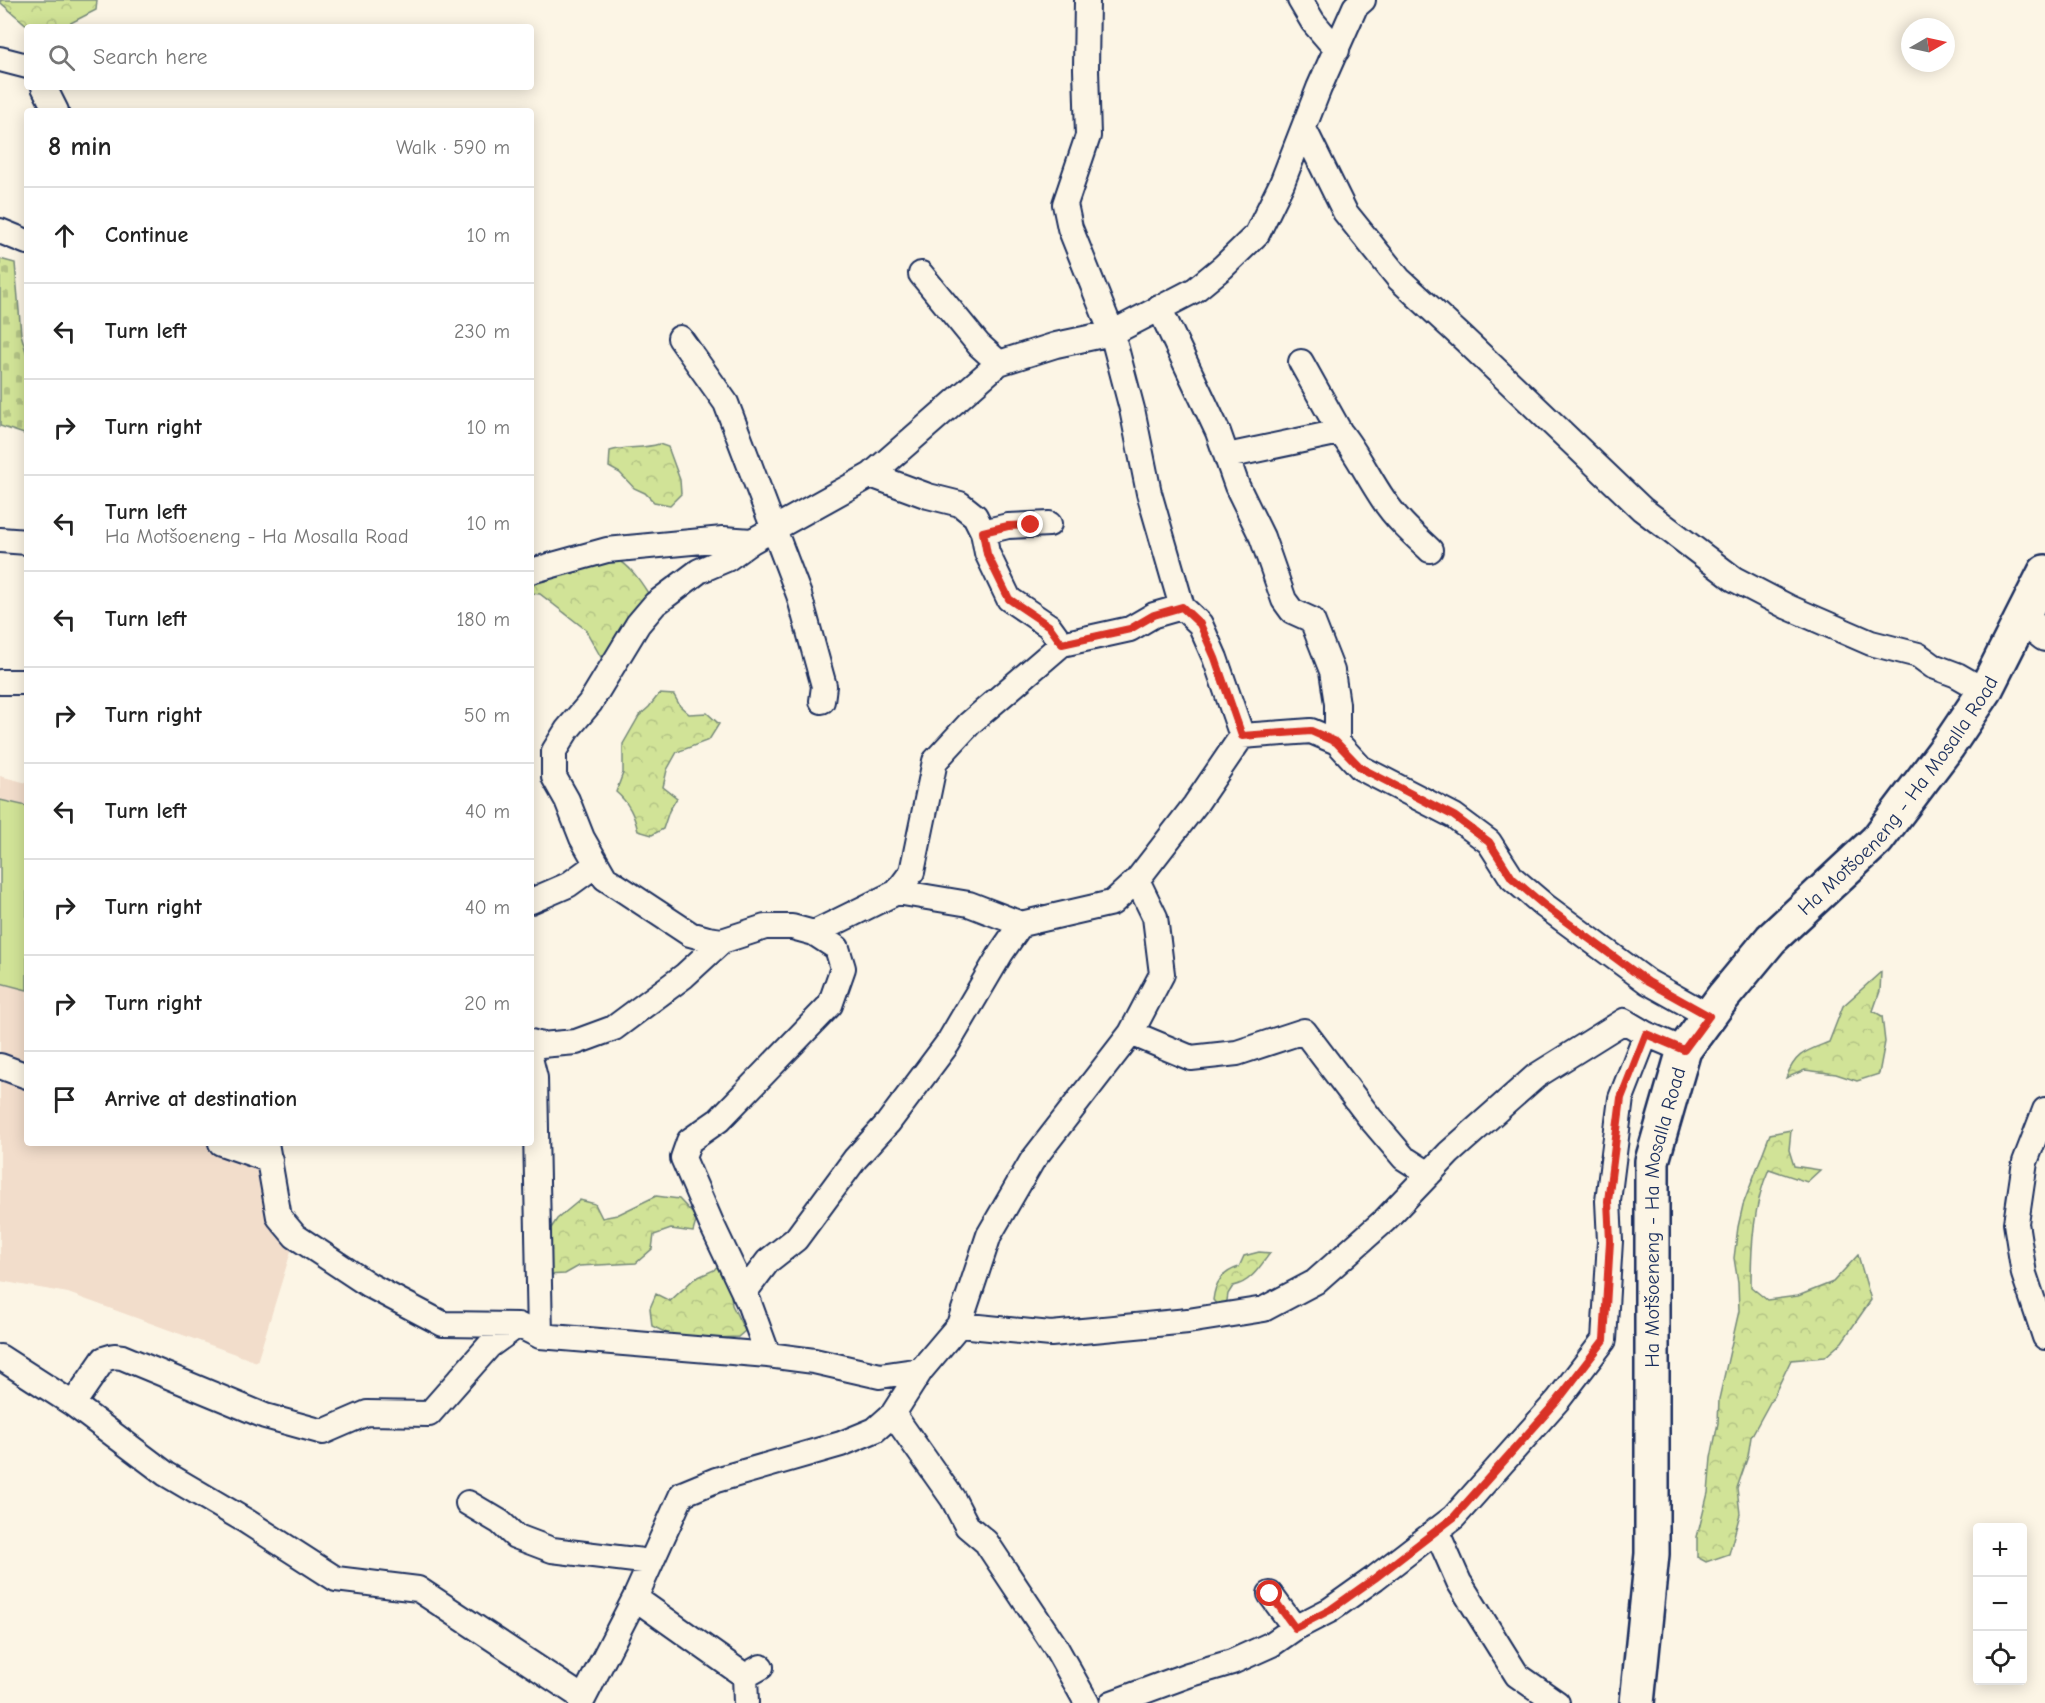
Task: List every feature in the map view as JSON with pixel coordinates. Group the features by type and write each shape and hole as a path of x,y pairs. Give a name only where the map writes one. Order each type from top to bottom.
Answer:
{"main road":[{"name":"Ha Motšoeneng - Ha Mosalla Road","path":"1637,1703 1652,1554 1652,1161 1684,1050 1771,939 1877,840 1948,746 1985,691 2033,627 2045,572"}],"street":[{"path":"1087,0 1088,136 1065,204 1070,228 1112,333 1132,409 1149,493 1182,607 1200,624 1215,658 1242,736"},
{"path":"1300,0 1313,22 1337,50"},
{"path":"722,941 690,934 605,878 582,838 567,800 554,777 554,751 567,730 590,704 638,624 655,604 699,571 727,559 752,541 871,475 999,363 1056,345 1112,333 1195,290 1224,267 1257,234 1282,183 1319,88 1355,7 1363,0"},
{"path":"0,59 24,65"},
{"path":"46,90 54,108"},
{"path":"1304,129 1345,212 1399,279 1642,509 1734,579 1788,608 1870,643 1918,656 1933,666 1957,675 1985,691"},
{"path":"0,231 24,241"},
{"path":"921,274 979,345 999,363"},
{"path":"1159,307 1218,432 1237,486 1262,537 1284,600 1292,611 1312,620 1332,671 1338,704 1336,742"},
{"path":"680,338 726,402 799,595 824,686 822,701"},
{"path":"1301,362 1340,432 1350,444 1383,500 1404,526 1430,550"},
{"path":"1227,456 1340,432"},
{"path":"871,475 928,496 960,504 975,516 983,532 987,554 1009,599 1049,626 1062,644"},
{"path":"983,532 1008,526 1048,524"},
{"path":"534,570 607,550 723,539 752,541"},
{"path":"0,540 24,542"},
{"path":"814,933 897,892 912,872 935,761 970,723 1062,644 1130,629 1154,615 1182,607"},
{"path":"0,682 24,682"},
{"path":"1242,736 1311,731 1336,742 1361,768 1454,816 1489,842 1512,878 1545,906 1648,982 1709,1016"},
{"path":"897,892 969,904 1021,924 1112,903 1137,880 1195,805 1242,736"},
{"path":"534,900 568,885 597,864"},
{"path":"0,1357 73,1404 166,1474 246,1521 336,1579 418,1589 582,1701 635,1598 682,1494 716,1480 841,1444 875,1430 893,1414 921,1370 959,1325 989,1235 1032,1161 1131,1033 1162,974 1155,917 1137,880"},
{"path":"744,1293 768,1261 796,1239 855,1159 888,1124 948,1043 1001,952 1021,924"},
{"path":"534,1043 541,1045 576,1042 614,1028 684,976 722,941 765,927 792,927 814,933 837,948 843,968 830,1005 718,1120 689,1141 683,1158 744,1293 768,1355"},
{"path":"959,1325 1051,1334 1188,1321 1264,1309 1315,1282 1385,1220 1449,1153 1536,1076 1624,1021 1646,1034 1684,1050"},
{"path":"1131,1033 1191,1058 1237,1053 1304,1031 1370,1118 1404,1158 1429,1174"},
{"path":"1112,1703 1188,1675 1232,1662 1272,1644 1295,1628 1330,1610 1454,1517 1558,1400 1604,1340 1610,1241 1608,1201 1621,1098 1646,1034"},
{"path":"0,1066 24,1075"},
{"path":"534,1072 536,1078 540,1336"},
{"path":"2045,1110 2025,1162 2016,1223 2024,1274 2045,1337"},
{"path":"239,1146 268,1151 279,1217 295,1236 369,1285 442,1324 518,1324 540,1336 768,1355 814,1361 880,1376 921,1370"},
{"path":"73,1404 104,1359 114,1356 122,1357 265,1416 323,1432 367,1413 429,1413 489,1346 518,1324"},
{"path":"893,1414 953,1499 967,1526 992,1550 1055,1646 1087,1703"},
{"path":"468,1503 500,1522 515,1536 552,1550 651,1562"},
{"path":"1436,1530 1459,1582 1517,1675 1557,1703"},
{"path":"1270,1594 1295,1628"},
{"path":"635,1598 753,1672 747,1703"}],"shaded area":[{"path":"0,776 24,782 24,1146 256,1146 257,1172 267,1218 277,1237 292,1248 257,1362 68,1293 0,1281"}],"green space":[{"path":"0,0 97,0 96,10 69,24 26,24"},
{"path":"0,259 15,263 21,334 24,344 24,434 0,426"},
{"path":"659,444 668,447 680,480 681,494 670,505 654,502 645,493 634,488 620,473 609,467 610,451"},
{"path":"616,558 630,569 648,593 644,607 602,659 585,629 540,594 534,593 534,576"},
{"path":"659,694 674,695 680,706 689,714 707,713 719,724 709,740 677,752 667,770 663,787 677,798 669,811 663,829 652,835 638,831 630,810 616,792 623,773 623,744 639,716"},
{"path":"0,800 24,805 24,989 0,983"},
{"path":"1881,972 1880,991 1873,1011 1882,1016 1885,1042 1879,1074 1857,1081 1836,1074 1805,1070 1786,1078 1797,1058 1829,1042 1843,1006"},
{"path":"1791,1130 1789,1150 1794,1166 1820,1170 1807,1182 1769,1169 1756,1212 1752,1242 1751,1287 1767,1300 1798,1296 1833,1282 1858,1255 1871,1300 1842,1342 1825,1357 1791,1360 1751,1437 1748,1456 1737,1488 1740,1514 1729,1554 1706,1562 1697,1557 1697,1537 1708,1493 1719,1399 1739,1311 1734,1258 1738,1227 1743,1205 1770,1134"},
{"path":"656,1196 679,1199 697,1218 693,1232 671,1229 654,1235 652,1249 636,1263 579,1266 565,1274 546,1275 544,1239 557,1219 580,1200 595,1204 602,1218 617,1215"},
{"path":"1259,1252 1270,1253 1250,1278 1233,1286 1228,1294 1226,1307 1219,1307 1213,1300 1220,1279 1239,1267 1244,1256"},
{"path":"721,1262 730,1284 732,1305 745,1331 738,1337 693,1339 673,1336 652,1326 650,1308 656,1294 670,1301 694,1279 714,1270"}],"route":[{"path":"1031,525 1008,526 983,532 987,554 1009,599 1049,626 1062,644 1130,629 1154,615 1182,607 1200,624 1215,658 1242,736 1311,731 1336,742 1361,768 1454,816 1489,842 1512,878 1545,906 1648,982 1709,1016 1684,1050 1646,1034 1621,1098 1608,1201 1610,1241 1604,1340 1558,1400 1454,1517 1375,1578 1330,1610 1295,1628 1270,1594"}]}
